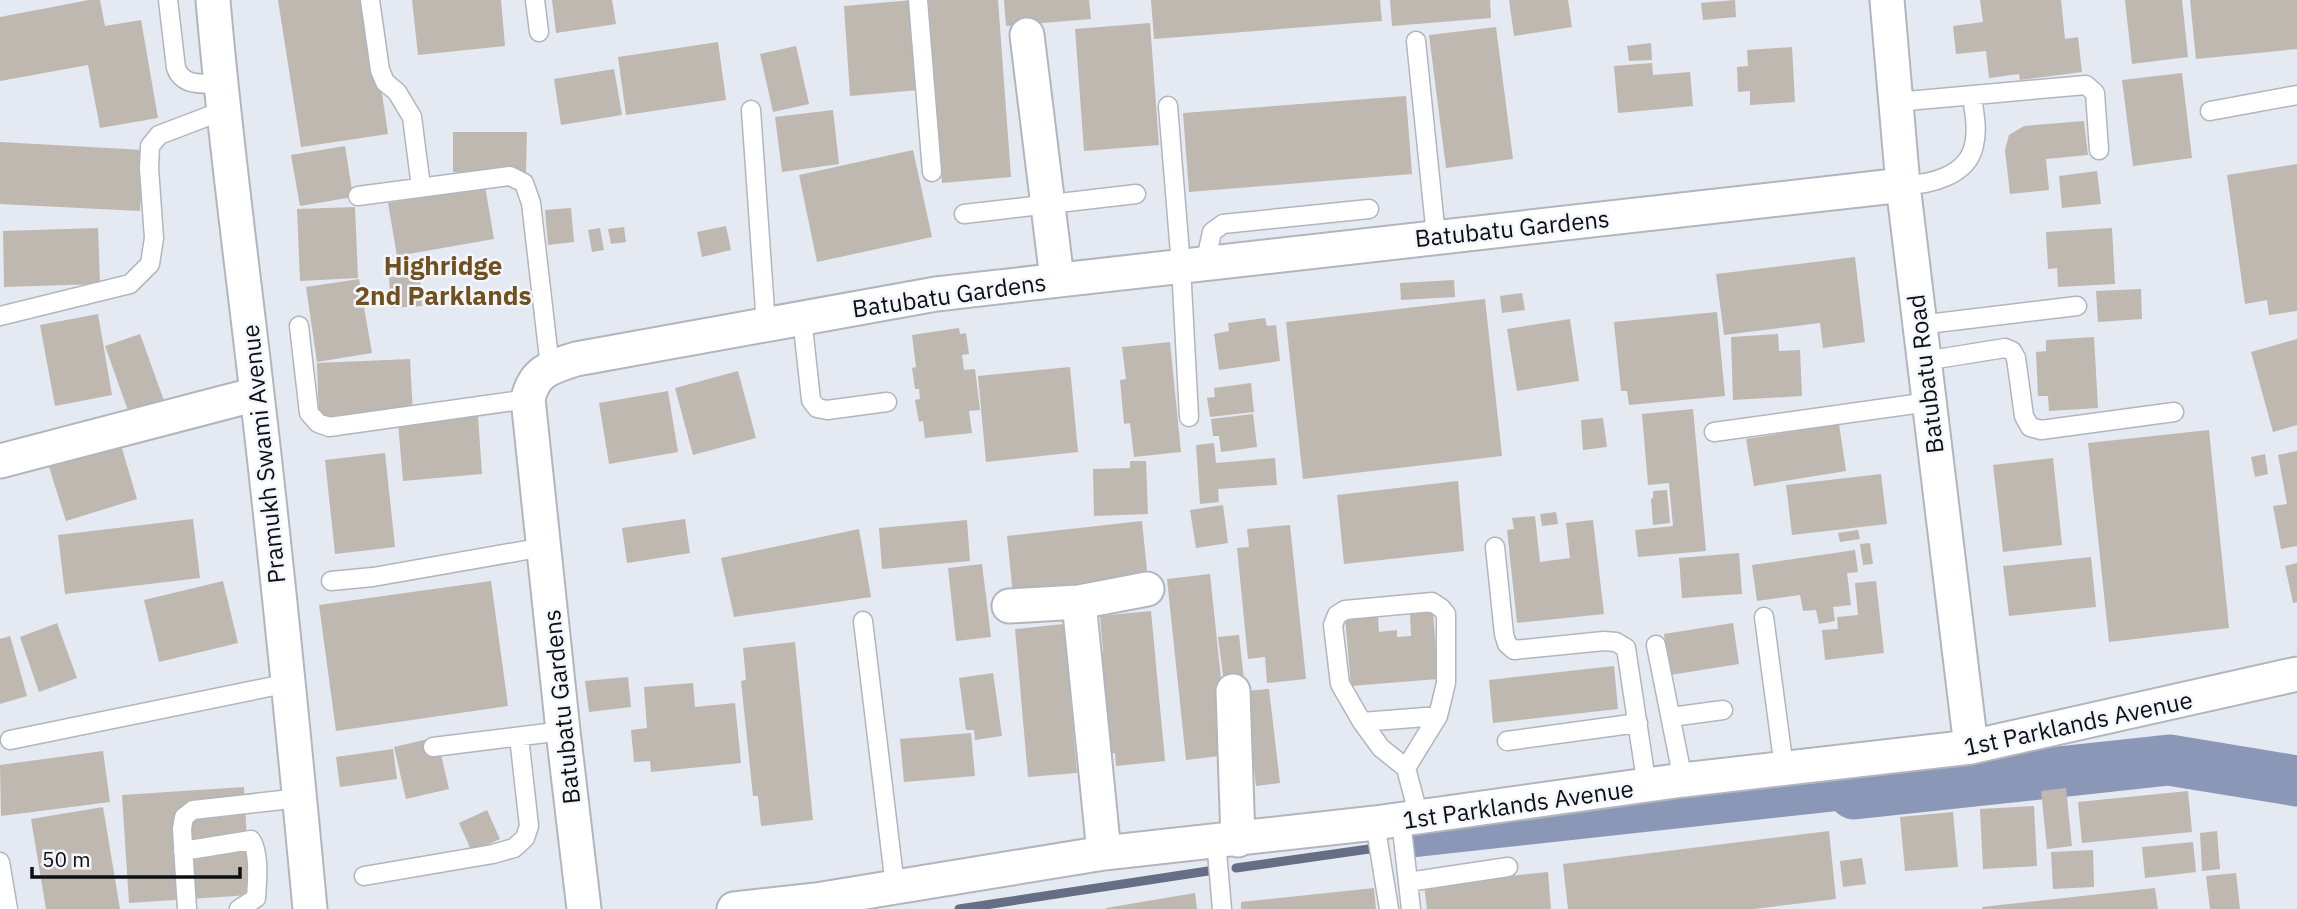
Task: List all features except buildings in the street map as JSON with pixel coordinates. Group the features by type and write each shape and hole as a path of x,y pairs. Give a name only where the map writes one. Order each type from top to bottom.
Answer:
{"street":[{"name":"Pramukh Swami Avenue","path":"213,0 221,98 289,683 310,909"},
{"name":"Batubatu Road","path":"1887,0 1903,185 1970,747"},
{"path":"1027,35 1057,279"},
{"name":"Batubatu Gardens","path":"550,367 576,359 936,293 1903,185"},
{"path":"528,399 530,388 537,377 550,367"},
{"path":"0,461 257,394"},
{"name":"Batubatu Gardens","path":"528,399 584,909"},
{"path":"1009,606 1079,603 1147,589"},
{"path":"1079,603 1104,853"},
{"name":"1st Parklands Avenue","path":"734,909 816,900 1104,853 1398,820 1683,780 1970,747 2297,674"},
{"path":"1227,840 1233,691"}],"lane":[{"path":"168,0 179,78 221,98"},
{"path":"370,0 380,70 385,82 397,92 412,117 421,187"},
{"path":"535,0 539,32"},
{"path":"918,0 932,172"},
{"path":"1416,41 1436,236"},
{"path":"1896,102 2086,85 2095,93 2099,150"},
{"path":"2210,111 2297,95"},
{"path":"1903,185 1922,185 1942,179 1961,167 1974,148 1976,128 1972,96"},
{"path":"0,316 130,284 149,264 154,238 150,146 159,135 221,98"},
{"path":"1168,106 1193,265 1189,417"},
{"path":"751,110 766,324"},
{"path":"358,196 510,176 524,183 531,202 550,367"},
{"path":"964,214 1136,194"},
{"path":"1193,265 1212,232 1223,224 1369,209"},
{"path":"1919,325 2077,306"},
{"path":"802,318 811,400 817,408 827,410 887,402"},
{"path":"299,326 309,413 318,423 329,427 528,399"},
{"path":"1924,361 2005,348 2012,351 2016,358 2024,416 2030,426 2041,430 2174,412"},
{"path":"1714,432 1929,402"},
{"path":"331,582 544,547"},
{"path":"1496,547 1504,634 1507,644 1514,650 1604,641 1616,642 1626,648 1647,787"},
{"path":"1389,909 1406,768 1438,716 1446,683 1446,614 1432,602 1345,611 1337,615 1333,625 1340,684 1381,748 1406,768"},
{"path":"1764,617 1784,768"},
{"path":"863,621 895,886"},
{"path":"1656,645 1683,780"},
{"path":"10,740 289,683"},
{"path":"1671,717 1723,710"},
{"path":"1362,722 1438,716"},
{"path":"1507,741 1638,723"},
{"path":"433,747 563,732"},
{"path":"364,876 514,848 524,838 528,826 519,737"},
{"path":"187,909 183,851 184,817 193,810 300,798"},
{"path":"1398,820 1411,909"},
{"path":"183,851 251,840 254,844 258,881 256,898 239,909"},
{"path":"1222,909 1227,840"},
{"path":"0,862 8,909"},
{"path":"1408,882 1508,867"}],"waterway":[{"path":"1854,794 2169,760 2297,781"},
{"path":"1415,842 1854,794"},
{"path":"1236,868 1369,849"},
{"path":"959,909 1208,871"}],"district":[{"name":"Highridge 2nd Parklands","path":"443,280"}]}
